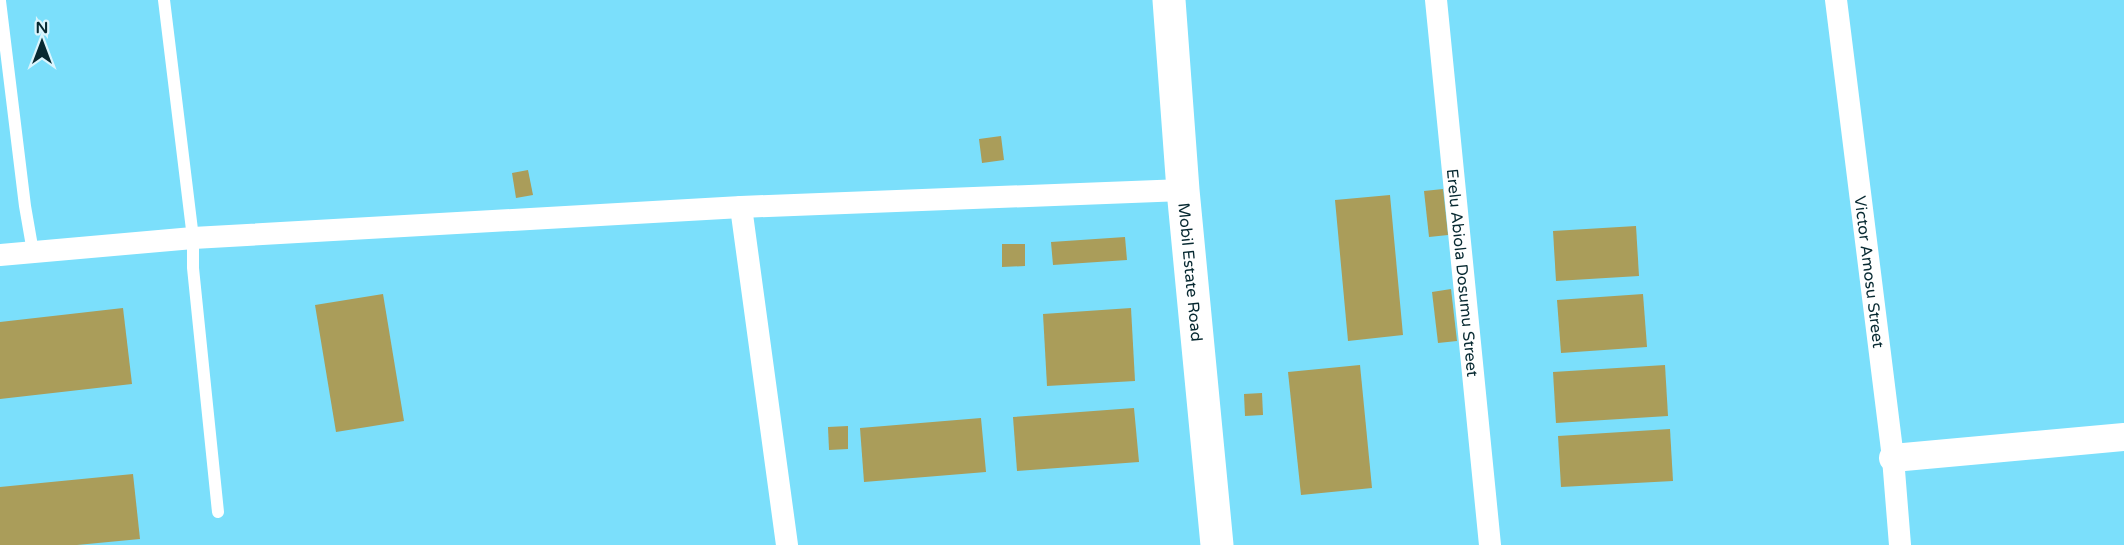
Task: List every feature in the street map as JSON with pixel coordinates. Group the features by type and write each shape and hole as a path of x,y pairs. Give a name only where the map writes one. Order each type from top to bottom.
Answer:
{"main road":[{"name":"Mobil Estate Road","path":"1169,0 1183,190 1217,545"}],"street":[{"name":"Erelu Abiola Dosumu Street","path":"1436,0 1490,545"},
{"name":"Victor Amosu Street","path":"1836,0 1893,458 1900,545"},
{"path":"0,255 193,238 741,207 1183,190"},
{"path":"741,207 787,545"},
{"path":"1893,458 2124,437"}],"lane":[{"path":"164,0 193,238 193,268 218,512"},
{"path":"0,1 33,252"}],"building":[{"path":"1001,136 1004,160 982,163 979,139"},
{"path":"528,170 533,195 516,198 512,173"},
{"path":"1443,189 1448,235 1429,237 1424,191"},
{"path":"1390,195 1403,335 1348,341 1335,200"},
{"path":"1636,226 1639,276 1556,281 1553,231"},
{"path":"1125,237 1127,260 1053,265 1051,242"},
{"path":"1002,244 1025,244 1025,266 1002,267"},
{"path":"1451,289 1457,341 1438,343 1432,292"},
{"path":"383,294 404,421 336,432 315,305"},
{"path":"1643,294 1647,347 1561,353 1557,300"},
{"path":"123,308 132,384 0,399 0,322"},
{"path":"1131,308 1135,381 1047,386 1043,314"},
{"path":"1360,365 1372,488 1301,495 1288,372"},
{"path":"1665,365 1668,416 1556,423 1553,372"},
{"path":"1262,393 1263,415 1245,416 1244,394"},
{"path":"1134,408 1139,462 1017,471 1013,417"},
{"path":"981,418 986,472 864,482 860,428"},
{"path":"848,426 848,449 829,450 828,427"},
{"path":"1670,429 1673,481 1561,487 1558,436"},
{"path":"133,474 140,539 77,545 0,545 0,487"}]}
